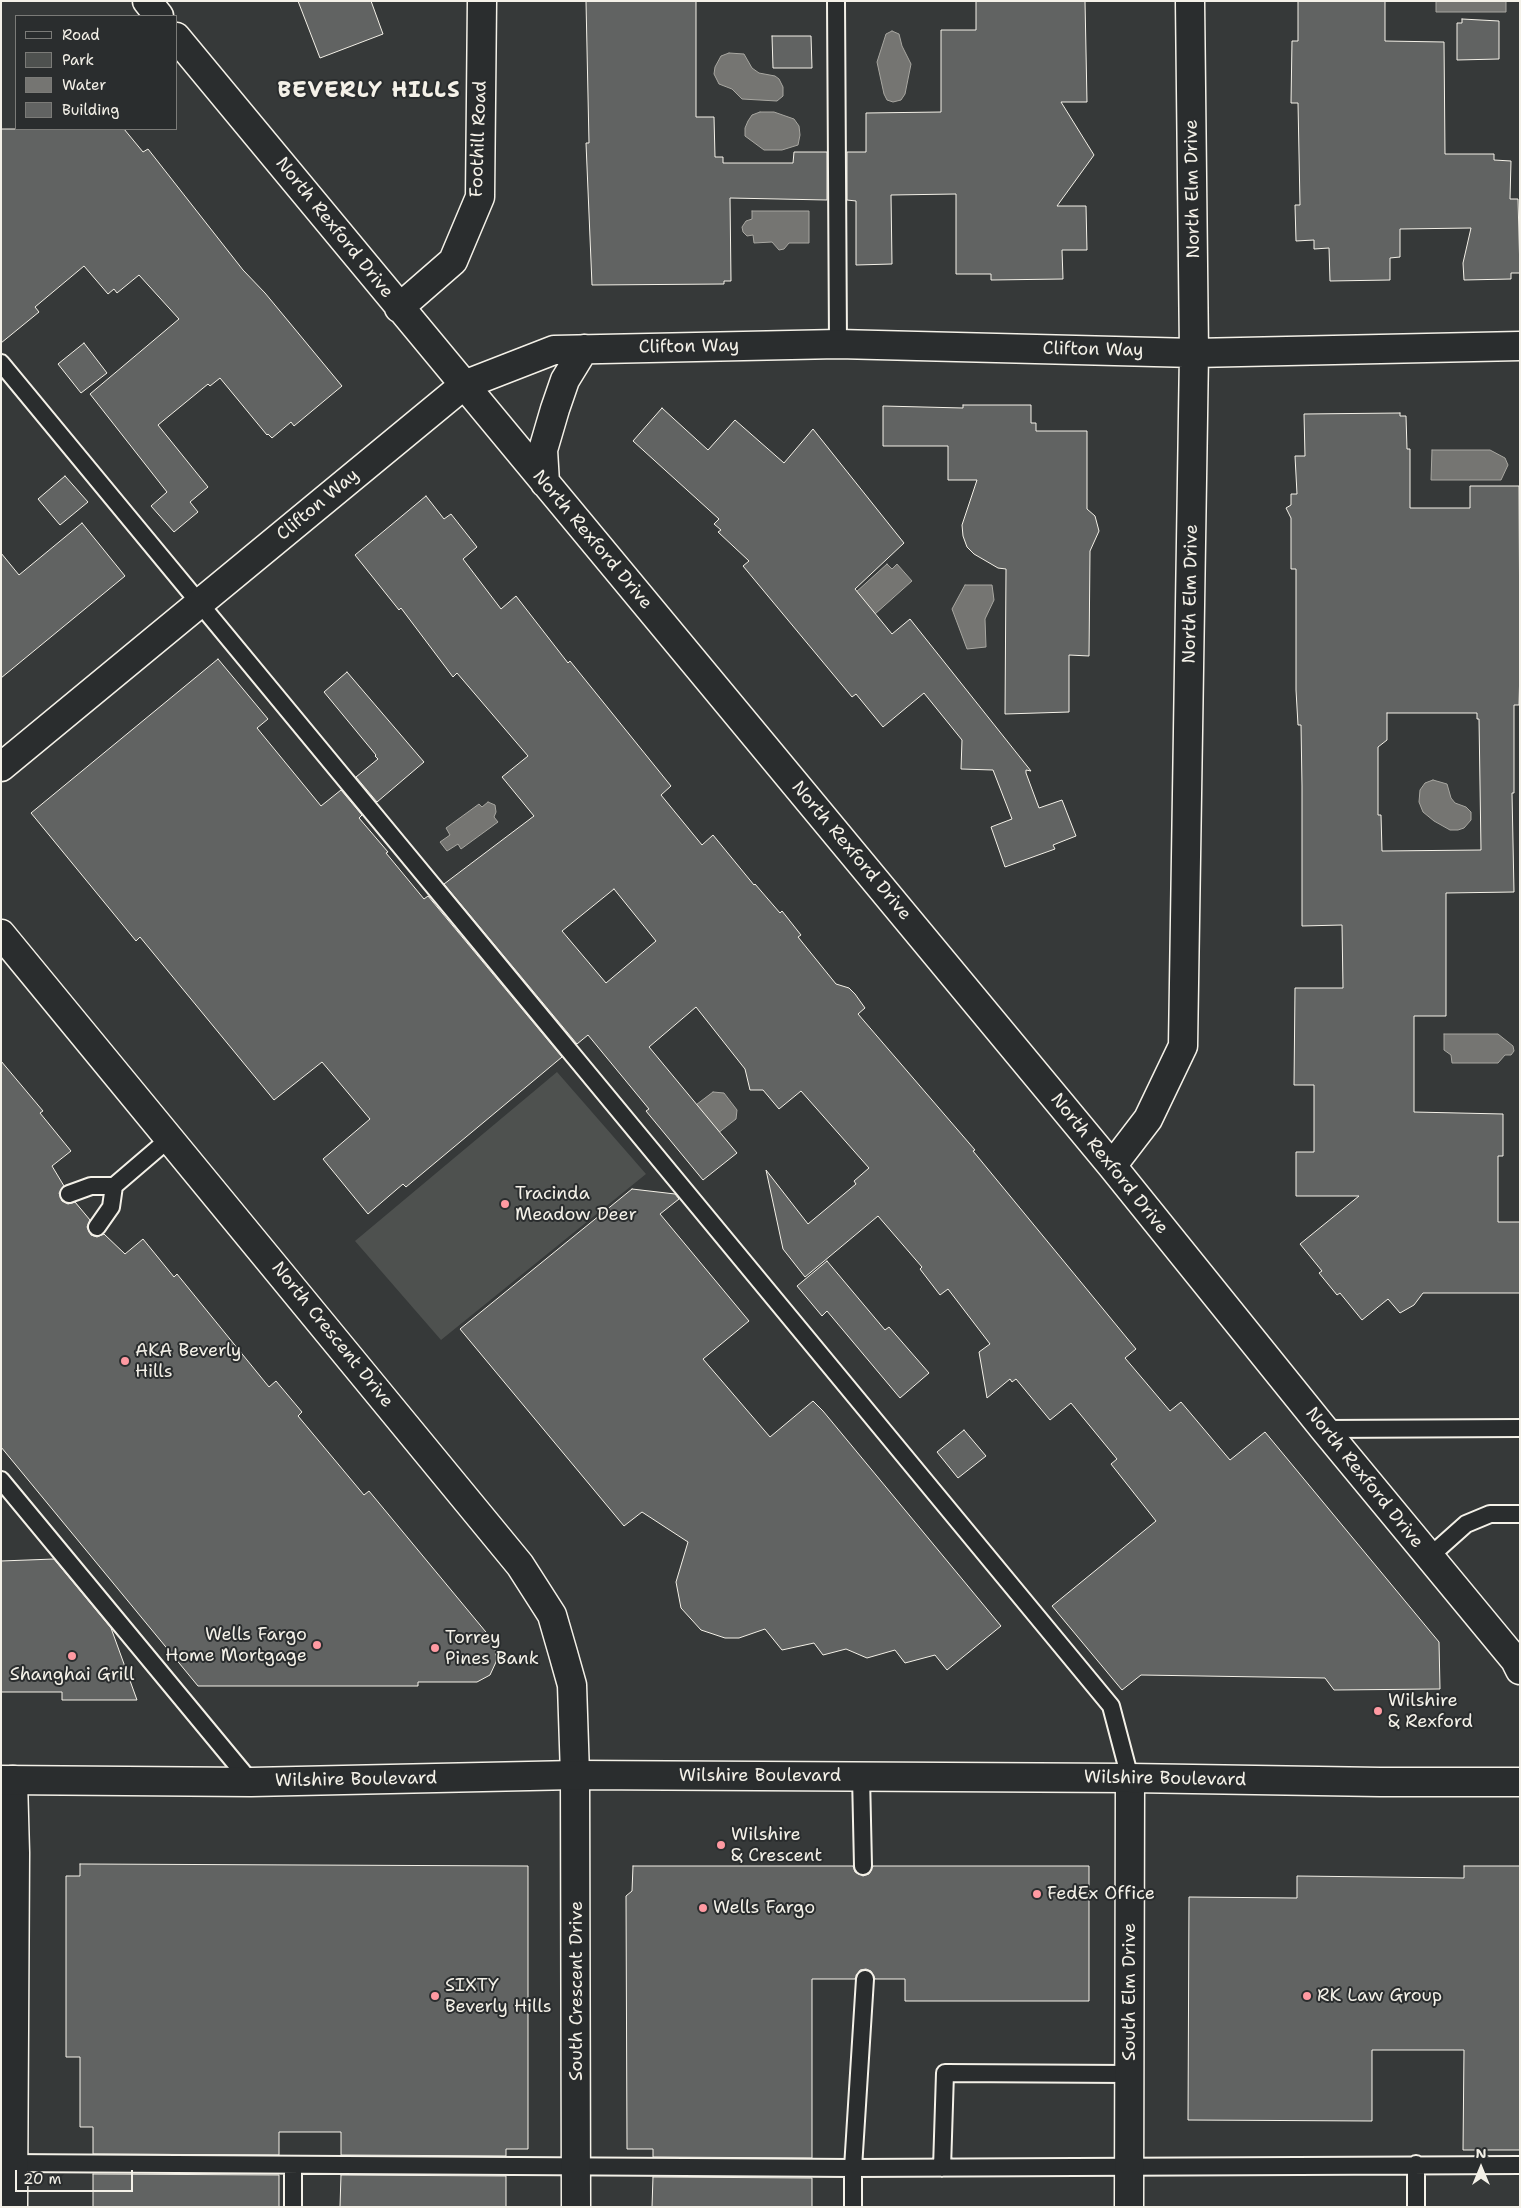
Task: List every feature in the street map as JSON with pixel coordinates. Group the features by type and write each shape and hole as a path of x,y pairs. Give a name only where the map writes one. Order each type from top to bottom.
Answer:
{"street":[{"path":"147,1 158,15"},
{"name":"Foothill Road","path":"399,308 453,261 480,197 482,1"},
{"name":"North Elm Drive","path":"1112,1166 1148,1119 1183,1046 1194,353 1190,1"},
{"name":"North Rexford Drive","path":"178,39 1112,1166 1324,1429 1515,1660 1520,1670"},
{"name":"Clifton Way","path":"1,767 464,385 554,350 838,344 1194,353 1520,346"},
{"path":"545,483 543,450 565,380 584,349"},
{"name":"North Crescent Drive","path":"1,934 514,1558 552,1615 572,1685 575,1775"},
{"name":"Wilshire Boulevard","path":"7,1780 252,1782 575,1775 1520,1782"},
{"name":"South Crescent Drive","path":"575,1775 576,2207"},
{"name":"South Elm Drive","path":"1129,2207 1130,1778"},
{"path":"7,1780 15,1862 7,2107 7,2163 13,2207"}],"lane":[{"path":"836,1 838,344"},
{"path":"1,363 1112,1706 1130,1778"},
{"path":"69,1194 91,1186 114,1186 170,1138"},
{"path":"97,1228 111,1207 114,1186"},
{"path":"1324,1429 1520,1428"},
{"path":"1,1480 252,1782"},
{"path":"1430,1557 1466,1524 1490,1514 1520,1514"},
{"path":"861,1776 863,1866"},
{"path":"853,2207 853,2168 865,1979"},
{"path":"942,2168 945,2073 1129,2074"},
{"path":"7,2163 853,2168 1520,2165"},
{"path":"1416,2164 1416,2207"},
{"path":"293,2166 293,2207"}],"green space":[{"path":"557,1072 646,1174 441,1340 355,1241"}],"water":[{"path":"1436,1 1506,1 1506,12 1436,12"},
{"path":"892,31 899,34 902,46 911,64 905,94 901,100 893,102 887,100 884,94 877,62 886,34"},
{"path":"729,53 744,54 752,68 759,73 775,76 779,79 783,87 783,96 777,101 742,99 732,89 719,84 714,74 715,67 721,56"},
{"path":"760,112 774,112 794,119 799,126 798,145 782,150 764,150 745,136 745,128 748,121 752,115"},
{"path":"752,211 809,211 809,243 789,243 784,249 779,250 772,242 754,243 753,235 747,236 743,232 742,227 746,221 752,219"},
{"path":"1432,450 1490,450 1505,458 1508,465 1501,480 1431,480"},
{"path":"887,564 892,569 897,564 912,581 875,614 845,602"},
{"path":"965,585 992,585 994,600 985,619 986,647 967,649 952,609"},
{"path":"1433,780 1447,784 1451,798 1455,803 1466,807 1471,812 1471,820 1464,828 1450,830 1423,812 1419,802 1420,790 1425,783"},
{"path":"488,802 495,805 496,812 494,817 498,822 461,849 458,844 447,851 440,842 450,835 446,828 479,804 482,807"},
{"path":"1444,1034 1498,1034 1513,1046 1514,1051 1511,1055 1505,1055 1498,1063 1452,1063 1451,1055 1444,1050"},
{"path":"713,1092 724,1093 737,1110 736,1119 708,1141 684,1114"}],"building":[{"path":"298,1 371,1 383,34 320,58"},
{"path":"586,1 696,1 696,117 714,117 715,157 723,157 723,163 793,163 794,152 827,152 827,200 730,198 731,281 724,281 724,284 592,285 586,143 589,143"},
{"path":"976,1 1085,1 1087,102 1061,102 1094,155 1057,206 1086,206 1087,250 1062,250 1063,279 991,280 991,274 956,274 956,194 891,195 892,264 856,265 856,201 847,200 847,152 866,152 866,113 941,112 941,30 976,30"},
{"path":"1298,1 1385,1 1385,41 1444,42 1445,154 1494,154 1494,160 1511,161 1510,199 1518,199 1520,273 1511,273 1511,279 1464,280 1463,263 1471,228 1400,229 1400,257 1390,258 1390,280 1330,281 1329,248 1314,249 1314,240 1296,241 1295,205 1300,205 1298,103 1291,103 1292,41 1298,41"},
{"path":"1462,19 1499,21 1499,59 1457,60 1457,23 1462,23"},
{"path":"772,36 811,36 812,68 773,68"},
{"path":"1,129 125,130 143,152 148,149 243,270 265,293 342,386 294,426 291,422 272,438 267,435 220,378 210,386 208,384 158,425 208,487 190,502 198,512 174,532 151,506 167,492 90,394 179,319 139,275 117,293 114,289 108,294 84,266 35,307 39,312 1,343"},
{"path":"84,343 107,373 81,393 58,364"},
{"path":"963,405 1031,405 1031,423 1036,423 1036,431 1087,431 1087,509 1095,516 1099,531 1090,551 1089,656 1069,655 1069,712 1005,714 1006,569 998,568 974,554 967,547 963,536 962,525 977,480 948,480 948,446 883,446 883,406 963,408"},
{"path":"662,408 708,450 735,420 784,463 813,429 904,543 855,589 892,634 910,619 1031,771 1026,770 1026,773 1039,808 1062,800 1076,836 1053,845 1055,849 1005,867 991,827 1012,819 993,770 961,769 962,740 924,693 883,727 856,694 852,697 743,566 749,561 718,532 721,530 714,524 719,519 633,441"},
{"path":"1400,413 1400,416 1406,416 1407,449 1410,449 1410,508 1470,508 1470,486 1519,486 1520,667 1519,705 1514,705 1514,793 1512,793 1514,892 1446,893 1446,1016 1414,1016 1414,1112 1503,1114 1503,1156 1498,1156 1498,1222 1520,1222 1520,1293 1423,1293 1414,1305 1400,1313 1388,1299 1362,1320 1340,1293 1337,1295 1319,1273 1322,1271 1300,1244 1359,1196 1296,1196 1296,1152 1314,1152 1314,1085 1294,1085 1295,988 1343,988 1342,925 1302,926 1301,725 1298,725 1296,690 1296,569 1291,569 1291,518 1286,508 1291,505 1291,494 1297,494 1295,456 1305,456 1304,414","holes":["1387,713 1477,713 1477,719 1479,719 1481,850 1382,851 1381,815 1378,815 1378,747 1387,740"]},
{"path":"65,476 88,502 60,525 38,499"},
{"path":"426,496 444,519 451,514 477,547 463,559 501,609 516,596 568,663 570,661 671,786 661,795 702,845 713,835 754,885 780,913 782,911 801,935 798,937 836,984 849,988 855,994 865,1008 858,1014 975,1150 973,1151 1136,1349 1125,1358 1170,1411 1181,1402 1230,1460 1265,1432 1439,1642 1440,1689 1334,1690 1325,1678 1141,1675 1122,1690 1052,1606 1156,1521 1111,1464 1117,1459 1071,1403 1050,1420 1016,1379 1012,1382 1010,1379 987,1398 979,1352 990,1344 948,1289 940,1295 920,1269 922,1267 878,1216 805,1277 783,1249 766,1170 808,1224 856,1184 854,1181 869,1168 801,1091 779,1109 763,1090 750,1090 745,1069 696,1007 649,1047 737,1153 703,1180 646,1111 649,1109 588,1035 577,1044 444,884 534,816 502,777 528,756 457,673 453,677 401,608 399,610 355,555","holes":["614,889 656,941 606,983 562,931"]},
{"path":"82,523 125,576 1,678 1,553 19,575"},
{"path":"218,659 268,719 257,728 321,806 341,790 362,815 359,818 424,899 428,896 562,1057 406,1187 403,1184 368,1214 323,1159 370,1119 322,1062 274,1100 140,937 136,941 31,813"},
{"path":"347,672 424,762 377,802 356,777 378,759 324,692"},
{"name":"AKA Beverly Hills","path":"1,1061 43,1111 40,1113 71,1151 52,1166 64,1186 59,1193 62,1201 68,1204 75,1202 90,1220 87,1227 91,1235 97,1237 104,1234 125,1254 143,1239 174,1277 177,1274 269,1387 276,1381 302,1412 298,1416 364,1495 369,1491 495,1643 496,1662 490,1675 477,1682 418,1682 418,1686 198,1686 1,1447"},
{"path":"632,1189 675,1194 679,1199 660,1214 749,1321 703,1359 770,1437 813,1401 1001,1626 947,1670 935,1655 905,1663 895,1650 867,1658 846,1649 823,1655 814,1643 782,1650 765,1629 739,1638 725,1638 701,1630 681,1608 676,1582 688,1542 642,1512 624,1526 460,1329"},
{"path":"827,1261 885,1330 889,1327 929,1373 900,1398 827,1311 822,1316 797,1286"},
{"path":"964,1430 986,1456 958,1478 937,1452"},
{"path":"54,1559 111,1628 137,1700 62,1700 62,1692 1,1692 1,1561"},
{"path":"80,1864 528,1866 528,2149 506,2149 506,2156 341,2155 341,2132 279,2132 279,2155 93,2154 93,2127 80,2127 80,2057 66,2057 66,1876 80,1876"},
{"path":"633,1866 853,1866 855,1872 863,1876 869,1874 873,1866 1089,1866 1089,2001 905,2001 905,1979 875,1979 871,1971 866,1969 860,1970 855,1979 812,1979 812,2158 653,2157 653,2149 627,2149 626,1896 632,1891"},
{"path":"1464,1866 1520,1866 1520,2150 1463,2150 1464,2050 1372,2050 1372,2121 1188,2120 1189,1897 1297,1898 1297,1876 1464,1878"},
{"path":"93,2174 279,2175 279,2207 93,2207"},
{"path":"341,2175 506,2176 506,2207 340,2207"},
{"path":"653,2177 812,2178 812,2207 652,2207"}],"place":[{"name":"Tracinda Meadow Deer","path":"505,1204"},
{"name":"AKA Beverly Hills","path":"125,1361"},
{"name":"Wells Fargo Home Mortgage","path":"317,1645"},
{"name":"Torrey Pines Bank","path":"435,1648"},
{"name":"Shanghai Grill","path":"72,1656"},
{"name":"Wilshire & Rexford","path":"1378,1711"},
{"name":"Wilshire & Crescent","path":"721,1845"},
{"name":"FedEx Office","path":"1037,1894"},
{"name":"Wells Fargo","path":"703,1908"},
{"name":"SIXTY Beverly Hills","path":"435,1996"},
{"name":"RK Law Group","path":"1307,1996"}],"district":[{"name":"BEVERLY HILLS","path":"369,91"}]}
